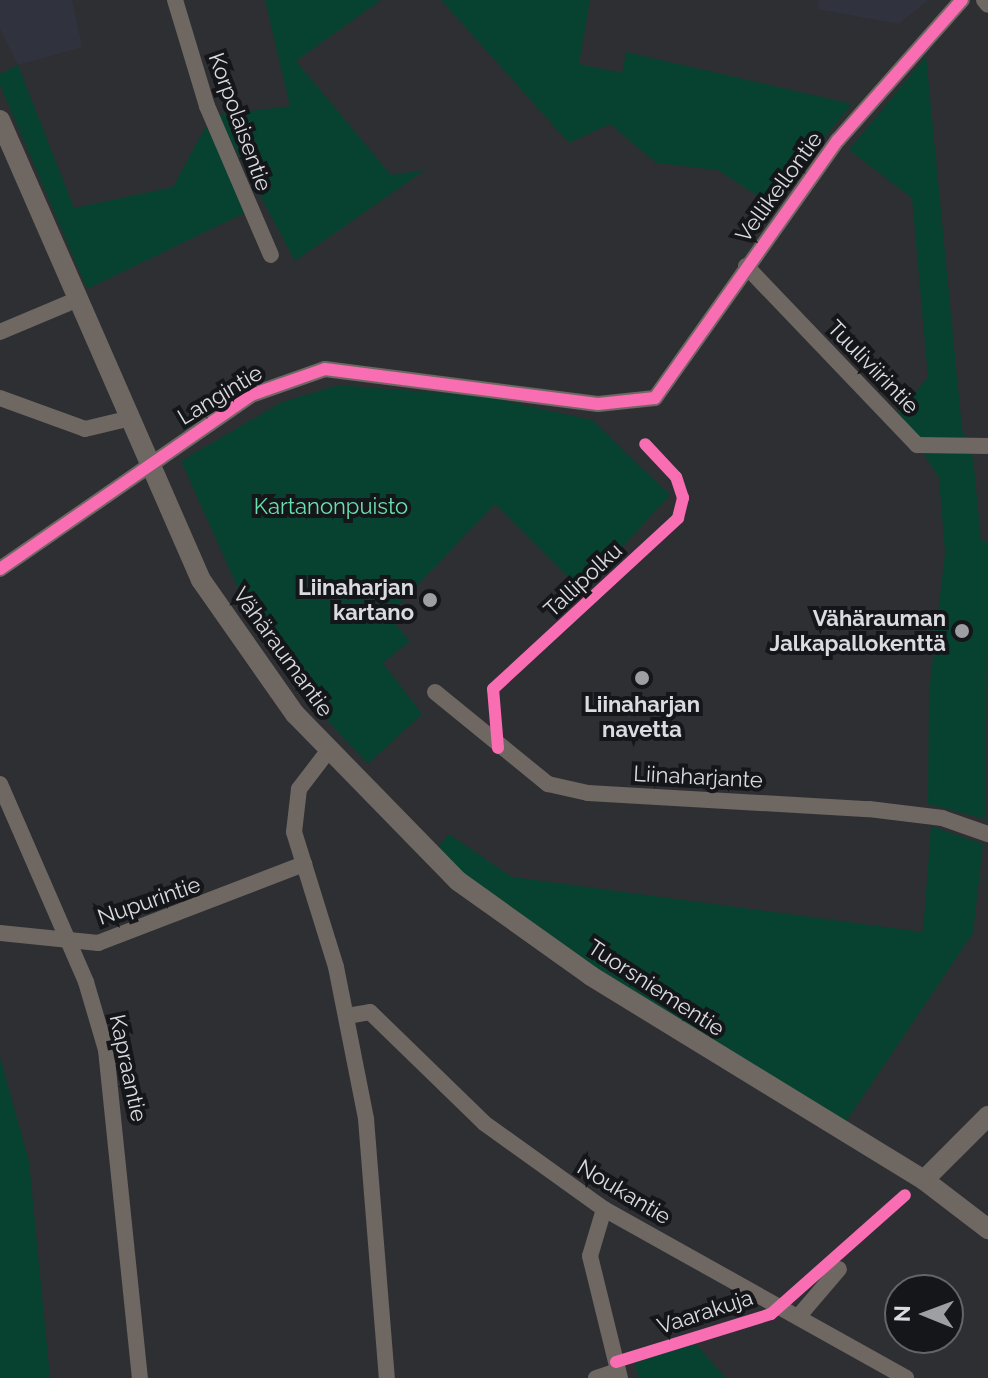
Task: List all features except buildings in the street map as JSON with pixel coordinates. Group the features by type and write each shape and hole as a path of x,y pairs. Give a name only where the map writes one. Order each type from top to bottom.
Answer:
{"main road":[{"name":"Vähäraumantie","path":"0,120 147,465 201,580 328,751"},
{"name":"Tuorsniementie","path":"328,751 458,881 506,916 591,976 924,1180 988,1229"},
{"path":"924,1180 988,1116"}],"street":[{"name":"Korpolaisentie","path":"175,0 207,106 271,255"},
{"name":"Vellikellontie","path":"641,404 655,398 838,140 962,0"},
{"path":"984,0 988,5"},
{"name":"Tuuliviirintie","path":"746,266 917,445 988,446"},
{"path":"0,332 76,300"},
{"name":"Langintie","path":"0,569 251,395 325,369 641,404"},
{"path":"0,398 85,429 127,419"},
{"name":"Liinaharjante","path":"435,692 548,784 588,793 869,809 942,818 988,834"},
{"name":"Vähäraumantie","path":"328,751 307,775 293,813 304,864 347,1016 373,1180 387,1378"},
{"name":"Kapraantie","path":"0,784 106,1050 119,1128 140,1378"},
{"name":"Nupurintie","path":"0,933 65,942 131,935 304,864"},
{"name":"Noukantie","path":"347,1016 370,1012 484,1123 604,1209 906,1378"},
{"path":"596,1378 619,1374 590,1256 604,1209"},
{"path":"798,1317 839,1269"}],"shaded area":[{"path":"0,0 72,0 82,47 18,65 0,29"},
{"path":"819,0 928,0 899,24 817,9"}],"green space":[{"path":"265,0 381,0 296,61 391,175 425,170 295,261 217,115 290,106"},
{"path":"441,0 590,0 579,64 622,73 626,52 852,104 770,204 718,170 656,163 610,124 569,143"},
{"path":"926,56 962,429 973,457 981,541 988,541 985,819 928,804 929,691 945,553 939,478 897,412 928,378 912,198 849,150"},
{"path":"18,65 74,208 173,187 206,126 249,211 87,289 0,85 0,74"},
{"name":"Kartanonpuisto","path":"339,385 487,397 592,420 670,495 582,591 495,504 388,616 410,641 383,663 422,714 368,764 321,714 254,624 181,461 282,402"},
{"path":"931,826 983,844 973,933 839,1132 458,881 432,855 449,834 512,877 923,932"},
{"path":"0,1057 29,1161 50,1378 0,1378"},
{"path":"689,1337 726,1378 638,1378 633,1356"}],"cycle path":[{"path":"0,569 251,395 325,369 598,404 655,398 838,140 962,0"},
{"name":"Tallipolku","path":"498,748 493,689 678,518 683,498 676,477 645,444"},
{"name":"Vaarakuja","path":"616,1362 771,1314 905,1195"}],"place":[{"name":"Liinaharjan kartano","path":"430,600"},
{"name":"Vähärauman Jalkapallokenttä","path":"962,631"},
{"name":"Liinaharjan navetta","path":"642,678"}]}
